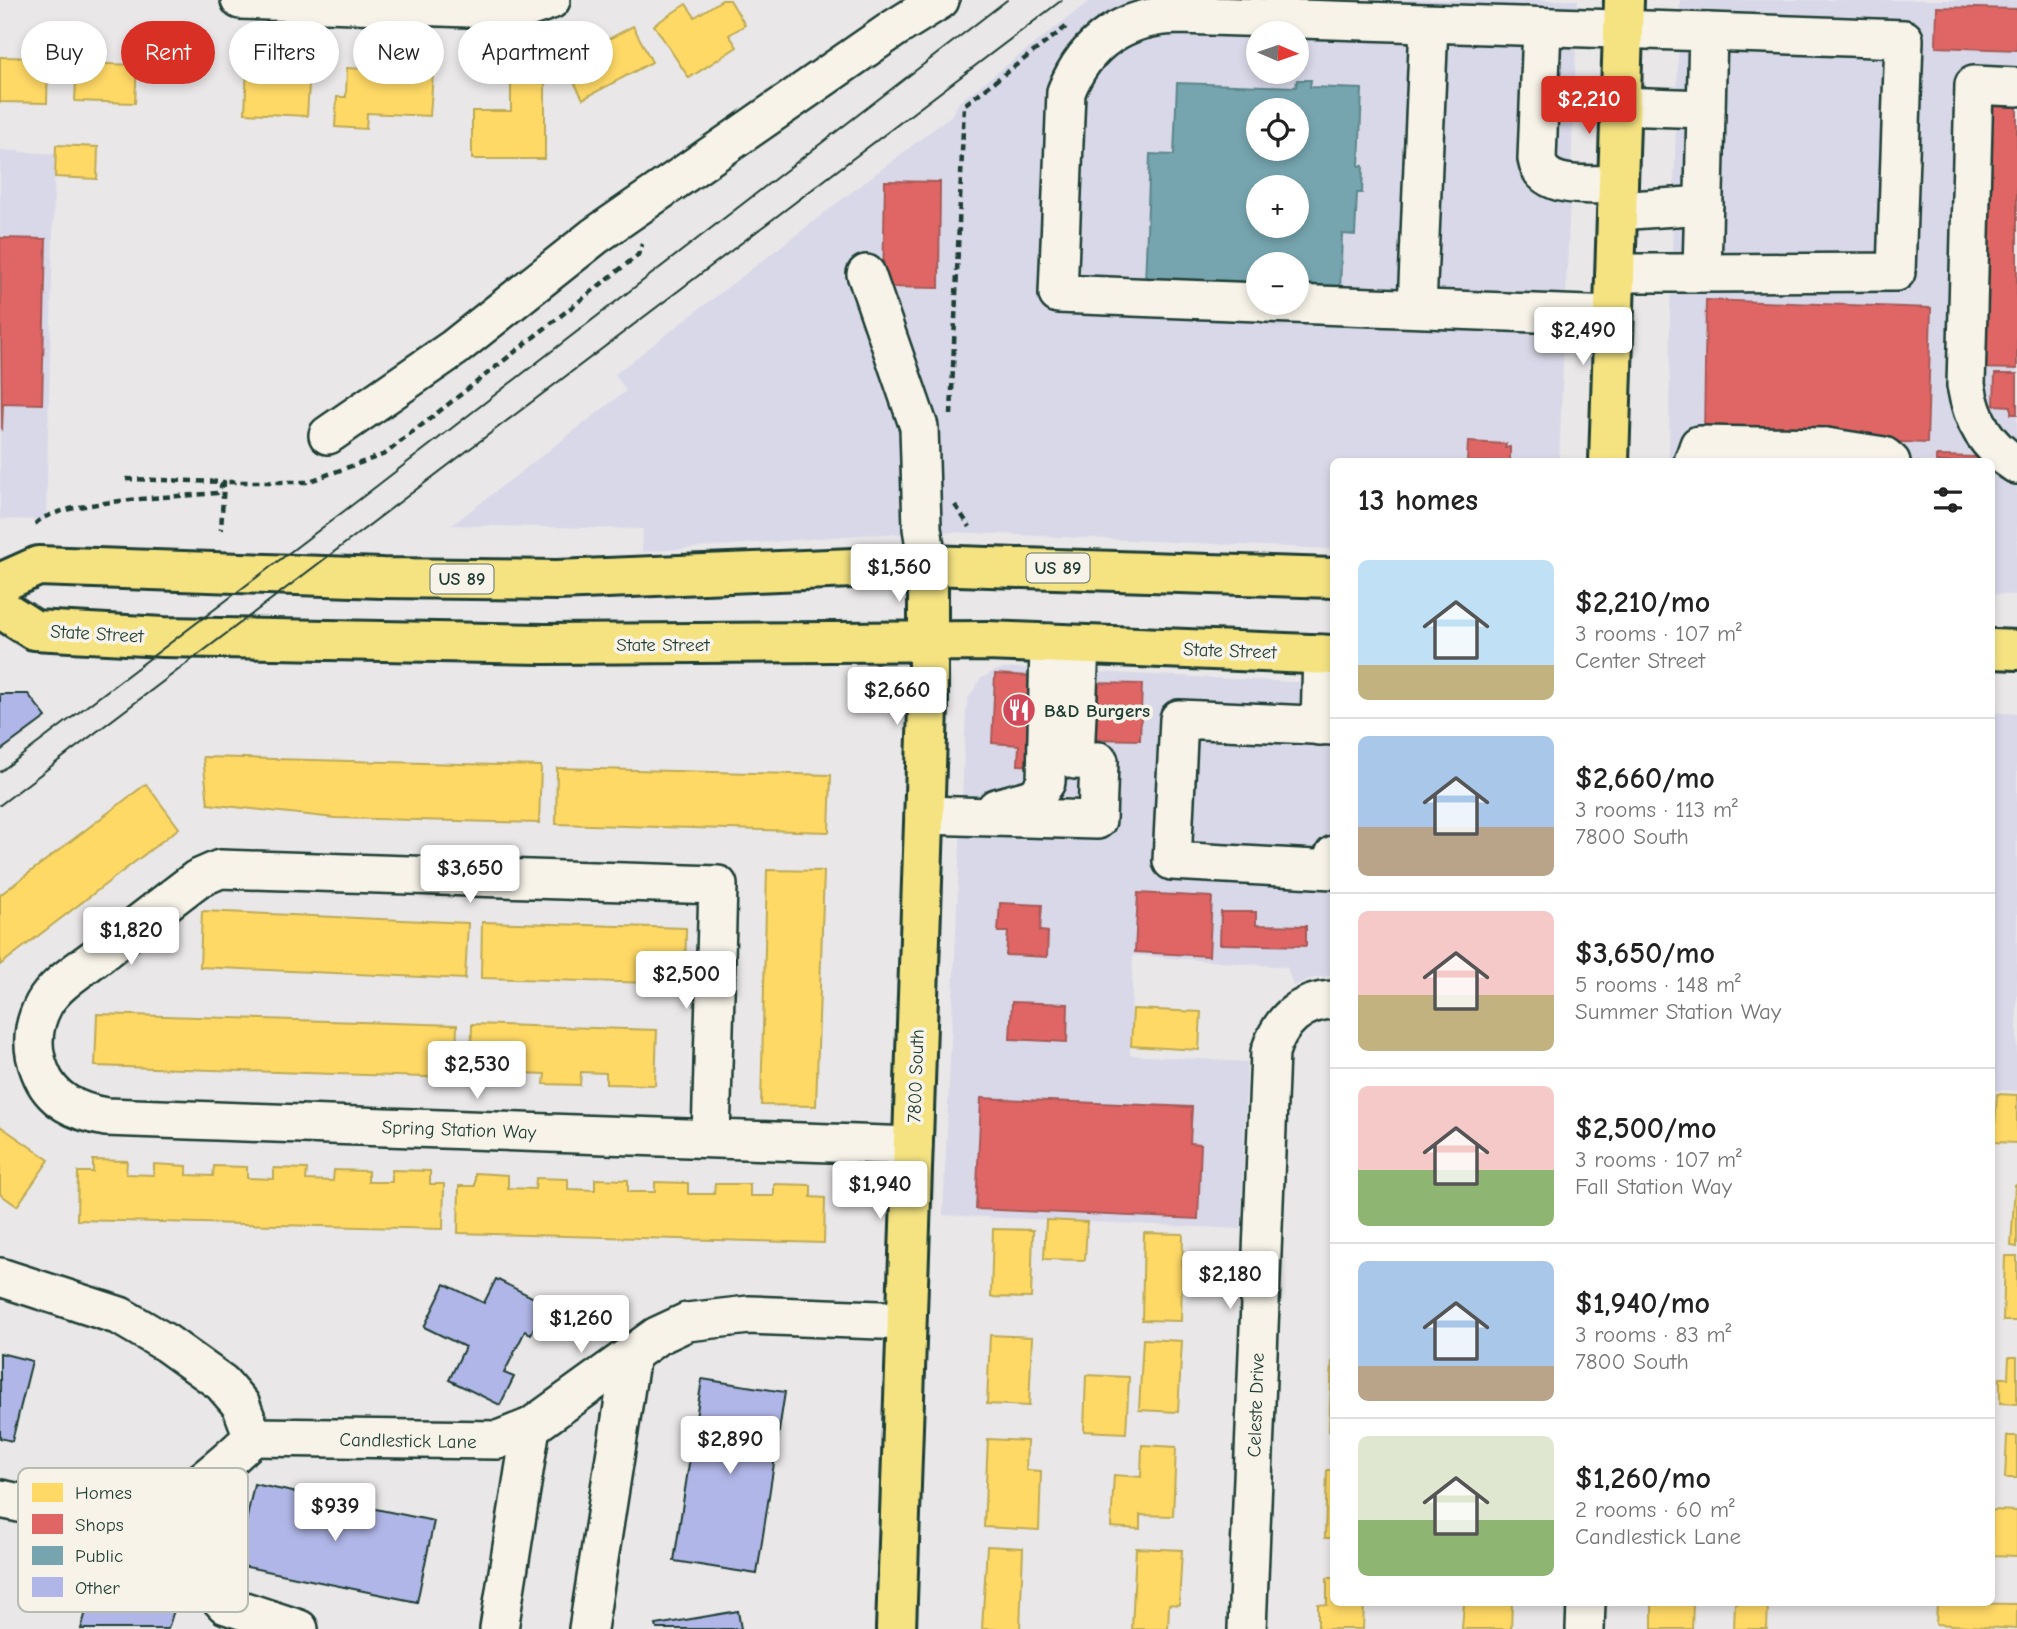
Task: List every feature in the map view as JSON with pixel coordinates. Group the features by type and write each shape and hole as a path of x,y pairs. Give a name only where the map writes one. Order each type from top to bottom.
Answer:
{"main road":[{"path":"1609,458 1623,14"},
{"name":"US 89","path":"0,583 38,566 382,578 557,580 928,565 1330,578"},
{"name":"7800 South","path":"896,1629 924,815 929,642 928,565"},
{"name":"State Street","path":"0,608 34,630 163,637 544,645 929,642 1328,654"},
{"path":"1995,649 2017,650"}],"street":[{"path":"240,0 437,4 522,10 551,0"},
{"path":"328,435 454,348 595,236 895,28 940,0"},
{"path":"1246,302 1058,294 1066,92 1073,74 1113,31 1152,16 1542,27 1623,14 1708,32 1904,39 1896,272 1615,273"},
{"path":"1417,307 1429,24"},
{"path":"1542,27 1537,159 1540,172 1552,181 1617,198 1704,205"},
{"path":"1702,273 1708,32"},
{"path":"2017,87 1974,85 1966,385 1973,414 1989,444 2017,465"},
{"path":"1620,106 1706,109"},
{"path":"866,274 919,427 922,528 928,565"},
{"path":"1309,304 1614,316"},
{"path":"1694,458 1699,445 1886,458"},
{"path":"979,816 1008,803 1037,797 1046,782 1064,644"},
{"path":"924,815 1097,820 1099,761 1075,760 1064,644"},
{"path":"1328,654 1327,726 1179,719 1172,861 1330,870"},
{"name":"Spring Station Way","path":"712,1138 718,886 220,869 197,879 66,980 45,1002 34,1028 34,1057 43,1081 60,1100 82,1113 106,1117 913,1146"},
{"name":"Celeste Drive","path":"1247,1629 1267,1073 1276,1033 1288,1018 1304,1005 1330,1001"},
{"path":"0,1277 120,1316 166,1343 222,1383 241,1405 253,1437 217,1468"},
{"name":"Candlestick Lane","path":"253,1437 470,1442 498,1440 531,1427 657,1336 687,1322 749,1315 906,1321"},
{"path":"587,1629 631,1355"},
{"path":"499,1629 531,1427"},
{"path":"0,1499 18,1502"},
{"path":"1585,1629 1586,1606"},
{"path":"237,1612 252,1622 299,1629"}],"path":[{"path":"950,425 964,105 1070,24"},
{"path":"126,479 224,482 221,530"},
{"path":"948,495 970,527"}],"shaded area":[{"path":"1091,0 1578,0 1559,458 1330,458 1330,549 953,532 859,535 642,552 643,529 452,525 626,391 615,374 952,115 959,102"},
{"path":"1680,0 2017,0 2017,595 1995,594 1995,458 1669,458 1670,313"},
{"path":"0,150 55,154 46,520 0,519"},
{"path":"1014,668 1330,684 1330,976 1310,979 1293,986 1287,967 1133,955 1130,1055 1247,1062 1241,1229 943,1215 966,712 968,699 981,678 997,670"},
{"path":"1995,712 2017,714 2017,1091 1995,1090"}],"building: Homes":[{"path":"722,0 730,0 745,25 729,35 737,47 689,78 654,25 686,4 695,17"},
{"path":"633,26 652,62 613,83 613,37"},
{"path":"0,57 21,57 21,84 47,84 47,103 0,102"},
{"path":"107,64 121,64 121,84 136,84 135,103 75,101 76,84 107,84"},
{"path":"347,68 353,68 353,84 432,84 430,116 367,113 366,129 335,127 337,97 346,97"},
{"path":"246,84 309,84 307,116 245,113"},
{"path":"511,84 545,84 545,159 472,159 472,111 511,111"},
{"path":"575,84 611,84 583,99"},
{"path":"56,145 98,147 97,179 55,177"},
{"path":"203,757 541,766 539,823 335,818 208,804"},
{"path":"557,768 831,775 829,832 556,824"},
{"path":"146,784 179,828 0,965 0,895"},
{"path":"767,870 824,871 816,1106 761,1105"},
{"path":"202,911 468,923 465,979 200,967"},
{"path":"482,922 686,928 685,984 481,978"},
{"path":"1133,1009 1201,1012 1199,1050 1131,1046"},
{"path":"97,1014 457,1025 455,1078 95,1066"},
{"path":"472,1024 657,1030 655,1085 606,1084 606,1073 581,1072 580,1085 544,1084 545,1074 522,1073 522,1081 471,1079"},
{"path":"1997,1094 2017,1095 2017,1143 1995,1142"},
{"path":"0,1126 49,1160 17,1206 0,1194"},
{"path":"93,1160 127,1161 126,1174 154,1175 154,1164 187,1166 187,1175 213,1176 214,1166 247,1167 247,1178 274,1179 274,1168 307,1169 306,1180 333,1181 334,1170 368,1171 368,1182 392,1182 392,1170 430,1171 430,1184 444,1184 443,1229 77,1220 78,1172 93,1172"},
{"path":"475,1173 508,1175 508,1188 535,1189 536,1178 568,1179 568,1189 595,1190 595,1179 628,1180 628,1192 655,1192 655,1182 688,1183 688,1194 714,1194 715,1184 750,1184 750,1196 774,1196 774,1184 811,1185 811,1197 825,1198 824,1243 458,1233 459,1186 475,1186"},
{"path":"2017,1185 2017,1247 2011,1246"},
{"path":"1046,1220 1087,1222 1085,1260 1044,1259"},
{"path":"993,1229 1033,1230 1031,1298 991,1297"},
{"path":"1144,1233 1183,1234 1181,1321 1142,1320"},
{"path":"2005,1256 2017,1256 2017,1321 2003,1321"},
{"path":"990,1335 1032,1337 1029,1406 987,1404"},
{"path":"1143,1339 1182,1341 1178,1412 1139,1410"},
{"path":"2009,1357 2017,1357 2017,1404 2000,1403 2000,1378 2008,1378"},
{"path":"1086,1375 1129,1377 1126,1433 1084,1431"},
{"path":"2007,1436 2017,1436 2017,1478 2005,1478"},
{"path":"988,1439 1027,1441 1026,1470 1041,1471 1039,1530 984,1527"},
{"path":"1142,1445 1176,1447 1173,1516 1140,1515 1140,1529 1111,1527 1114,1475 1141,1477"},
{"path":"1327,1470 1330,1470 1330,1538 1325,1538"},
{"path":"1995,1510 2017,1511 2017,1556 1995,1555"},
{"path":"987,1546 1023,1548 1020,1629 982,1629"},
{"path":"1136,1548 1182,1550 1179,1605 1169,1604 1168,1629 1132,1629"},
{"path":"1327,1578 1330,1578 1330,1606 1364,1606 1363,1629 1318,1629 1318,1604 1327,1605"},
{"path":"2017,1604 2017,1629 1936,1624 1937,1606"},
{"path":"1464,1606 1512,1606 1511,1629 1462,1629"},
{"path":"1652,1606 1693,1606 1692,1629 1652,1629"},
{"path":"1735,1606 1768,1606 1767,1629 1734,1629"}],"building: Shops":[{"path":"1937,7 2017,9 2017,50 1936,47"},
{"path":"1983,106 2017,107 2017,369 1975,368"},
{"path":"885,181 940,182 939,288 883,287"},
{"path":"0,238 46,239 42,404 3,403 2,431"},
{"path":"1706,300 1931,308 1927,443 1704,435"},
{"path":"1995,374 2017,374 2017,414 2011,414 2011,406 1994,405"},
{"path":"1468,442 1506,444 1505,448 1510,447 1510,458 1467,458"},
{"path":"1936,456 1977,457 1977,458"},
{"name":"B&D Burgers","path":"995,674 1046,677 1042,766 1018,765 1019,745 992,743"},
{"path":"1094,683 1142,684 1140,740 1092,739"},
{"path":"1138,893 1212,897 1209,956 1135,952"},
{"path":"1000,903 1042,905 1040,931 1048,932 1047,957 1006,955 1008,932 998,932"},
{"path":"1221,912 1256,912 1256,925 1306,926 1306,946 1220,944"},
{"path":"1012,1002 1068,1004 1067,1042 1010,1039"},
{"path":"981,1098 1192,1107 1190,1143 1201,1144 1198,1219 976,1209"}],"building: Public":[{"path":"1311,80 1310,87 1362,89 1359,166 1363,166 1362,193 1357,193 1355,235 1342,234 1340,291 1309,290 1309,252 1246,252 1246,288 1145,284 1150,154 1174,155 1177,83 1296,87 1296,84 1309,84"}],"building: Other":[{"path":"0,694 28,694 46,717 0,751"},
{"path":"496,1279 546,1304 531,1334 525,1331 504,1373 514,1377 500,1405 449,1380 465,1347 424,1327 445,1284 484,1303"},
{"path":"0,1353 32,1361 12,1441 0,1438"},
{"path":"702,1379 785,1392 757,1574 674,1561"},
{"path":"254,1484 434,1521 417,1602 248,1567 248,1513"},
{"path":"738,1611 741,1629 657,1629 656,1625"},
{"path":"86,1612 173,1612 168,1629 81,1629"}],"tram line":[{"path":"0,772 356,502 1007,0"},
{"path":"0,805 1062,0"}],"place":[{"name":"B&D Burgers","path":"1019,710"}]}
